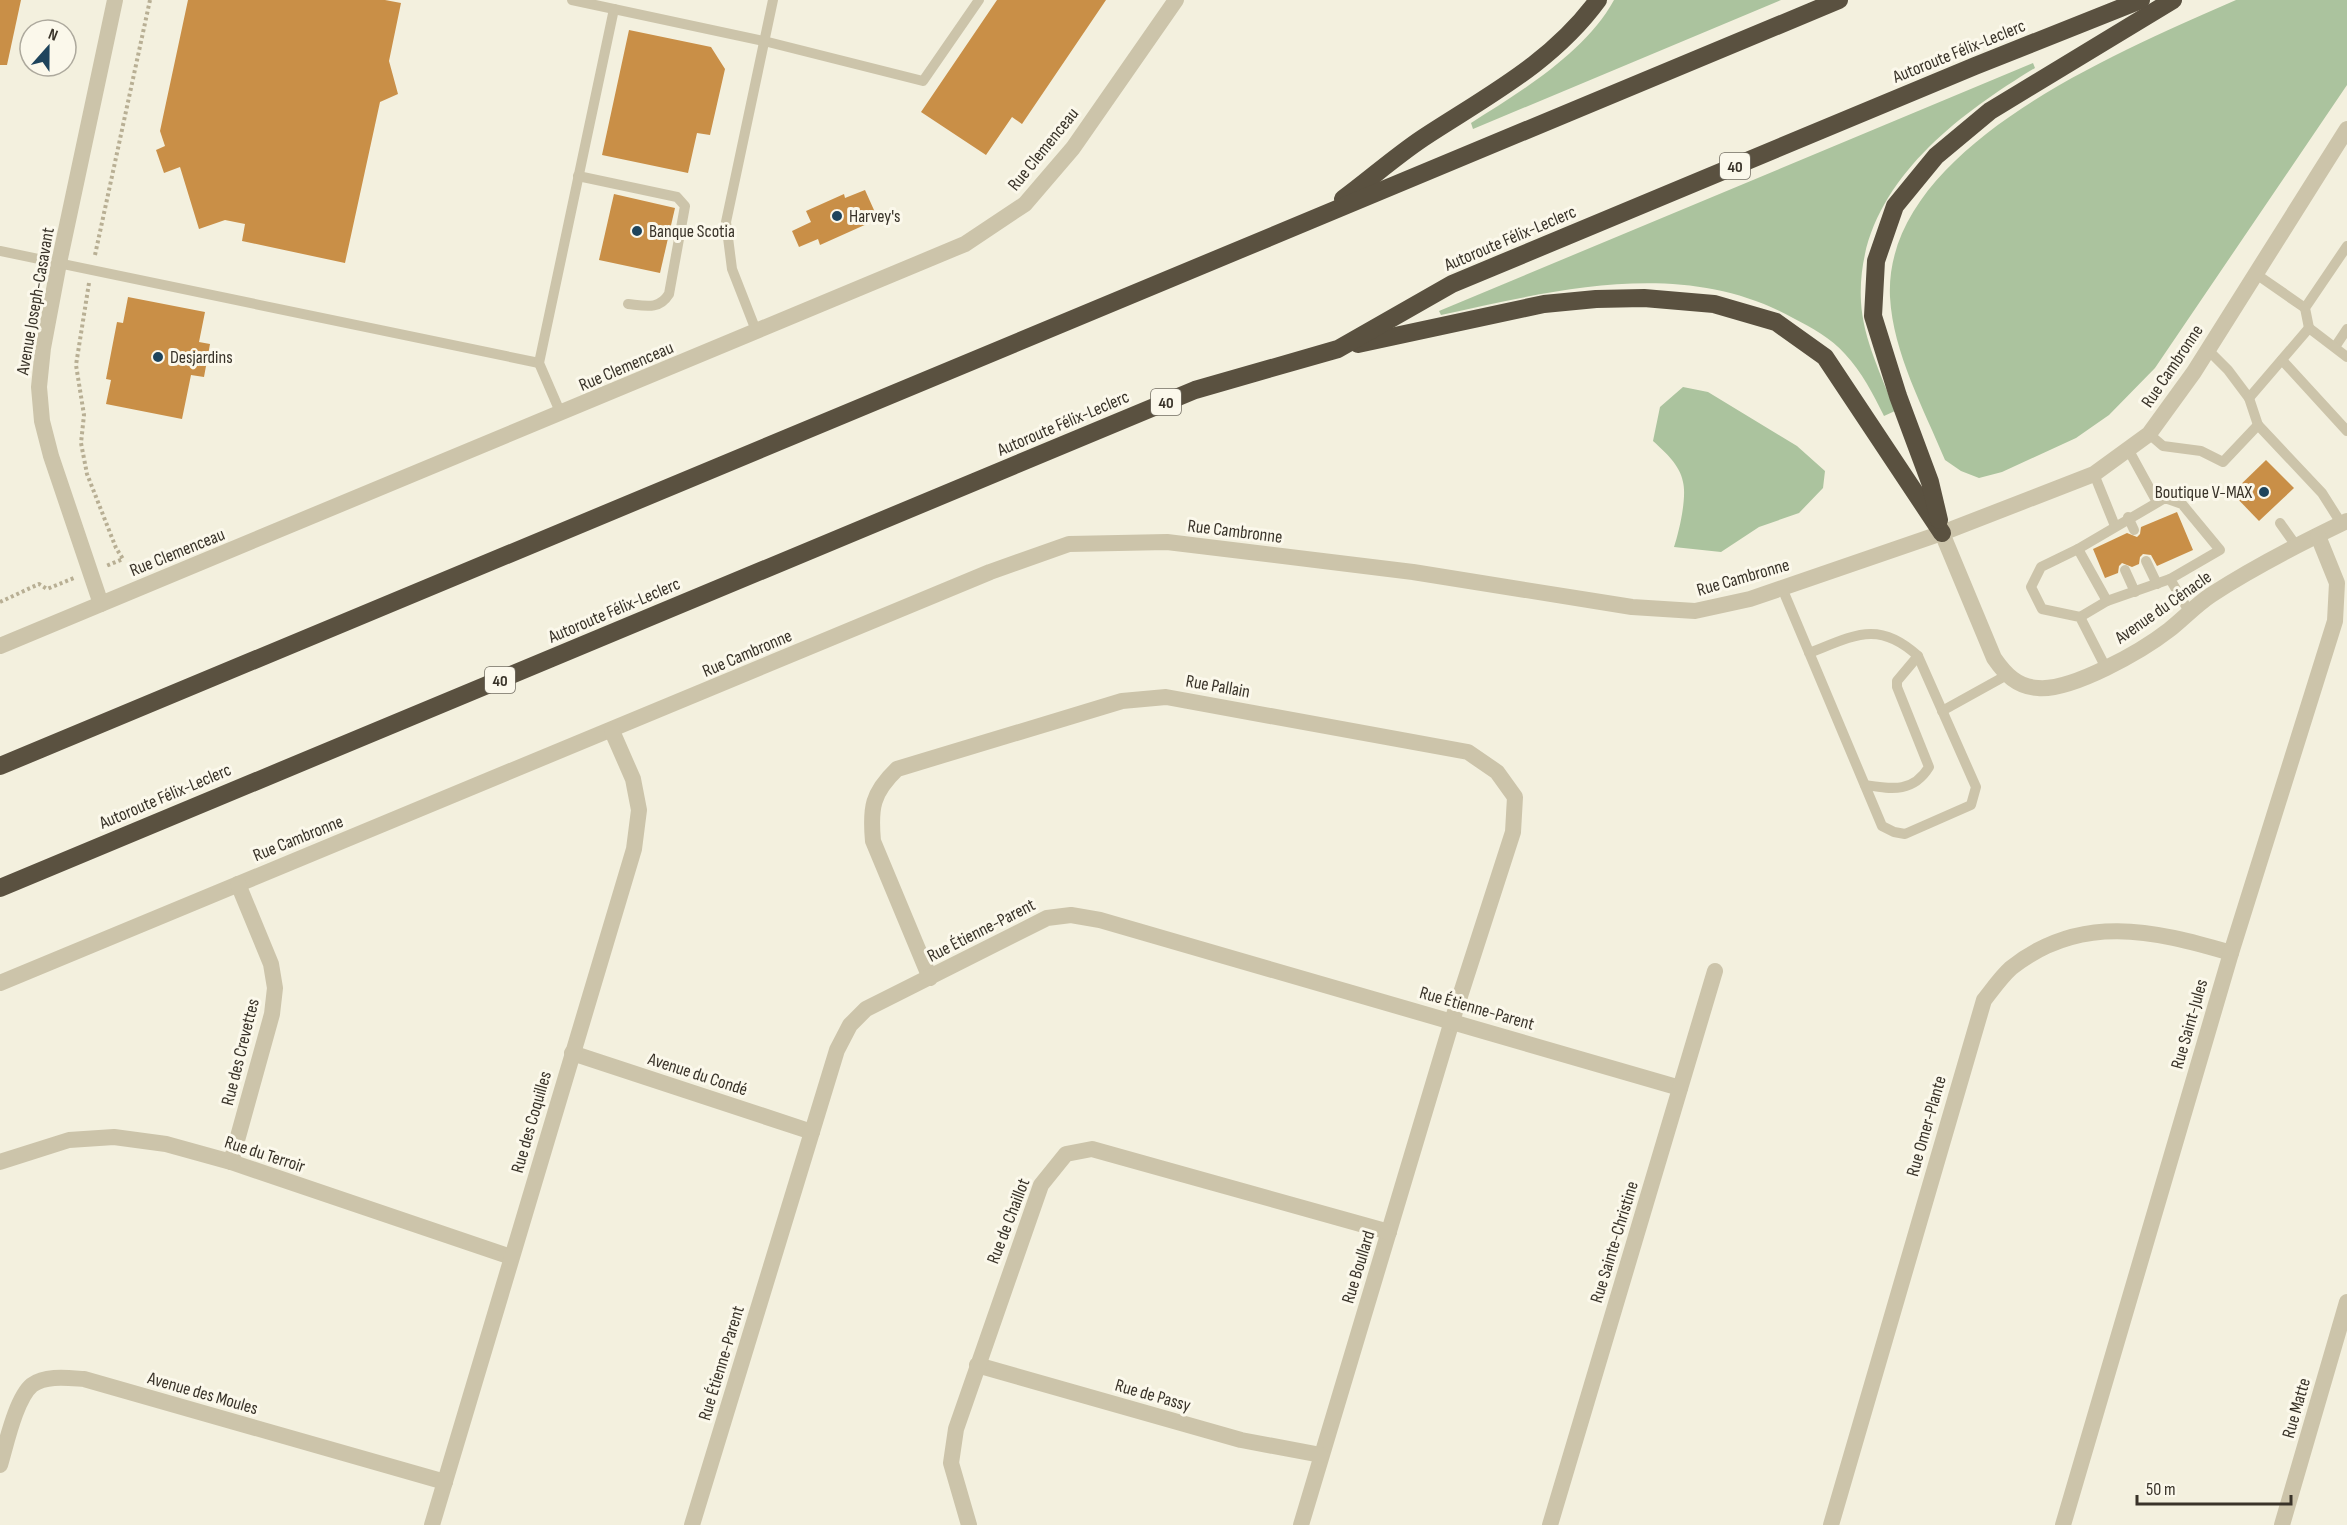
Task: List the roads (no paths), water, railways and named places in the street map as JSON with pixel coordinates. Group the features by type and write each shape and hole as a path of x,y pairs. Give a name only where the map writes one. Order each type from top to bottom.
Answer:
{"highway":[{"path":"1324,214 1422,138 1506,87 1540,62 1572,33 1598,0"},
{"path":"0,766 1839,0"},
{"name":"Autoroute Félix-Leclerc","path":"0,888 1195,390 1338,349 1452,284 1954,75 2141,0"},
{"path":"1942,533 1930,482 1898,396 1873,316 1876,261 1895,206 1936,156 1990,111 2173,0"},
{"path":"1338,349 1544,304 1596,299 1644,298 1714,304 1776,322 1825,357 1942,533"}],"street":[{"name":"Avenue Joseph-Casavant","path":"101,604 51,456 42,422 39,387 43,348 59,263 115,0"},
{"name":"Rue Clemenceau","path":"0,646 757,333 964,244 1025,204 1073,148 1176,0"},
{"name":"Rue Cambronne","path":"0,983 612,731 990,572 1069,544 1167,543 1413,572 1642,608 1695,611 1750,599 1942,533 2094,474 2149,435 2208,350 2347,129"},
{"name":"Avenue du Cénacle","path":"2007,675 2021,684 2038,688 2058,686 2106,668 2142,650 2210,596 2344,522"},
{"path":"1942,533 1994,658 2007,675"},
{"name":"Rue Saint-Jules","path":"2063,1525 2230,953 2335,621 2337,583 2318,536"},
{"name":"Rue Pallain","path":"930,978 873,841 870,817 881,784 897,769 1122,701 1166,697 1468,752 1497,772 1515,797 1513,832 1452,1021"},
{"name":"Rue des Coquilles","path":"432,1525 634,849 639,810 633,778 612,731"},
{"name":"Rue des Crevettes","path":"231,1162 272,1014 275,988 271,964 238,884"},
{"name":"Rue Étienne-Parent","path":"692,1525 837,1050 850,1025 866,1009 1047,918 1071,915 1111,924 1680,1088"},
{"name":"Rue Omer-Plante","path":"1831,1525 1984,1000 2010,969 2047,945 2092,931 2138,930 2179,938 2230,953"},
{"name":"Rue Sainte-Christine","path":"1550,1525 1715,971"},
{"name":"Rue Boullard","path":"1301,1525 1452,1021"},
{"name":"Avenue du Condé","path":"572,1053 812,1132"},
{"name":"Rue du Terroir","path":"0,1162 69,1140 114,1137 166,1144 231,1162 512,1257"},
{"name":"Rue de Chaillot","path":"969,1525 951,1463 956,1429 1041,1185 1053,1167 1066,1154 1092,1149 1389,1232"},
{"name":"Rue Matte","path":"2282,1525 2347,1302"},
{"name":"Rue de Passy","path":"977,1365 1241,1440 1321,1455"},
{"name":"Avenue des Moules","path":"0,1464 16,1412 32,1385 55,1377 84,1379 445,1482"}],"lane":[{"path":"572,0 764,41 923,81 979,0"},
{"path":"757,333 732,269 726,222 772,0"},
{"path":"561,414 539,363 614,9"},
{"path":"578,176 677,197 685,206 669,294 664,302 656,306 628,304"},
{"path":"2305,308 2347,246"},
{"path":"0,250 539,363"},
{"path":"2256,274 2305,308 2309,328 2347,357"},
{"path":"2249,398 2309,328"},
{"path":"2335,347 2347,329"},
{"path":"2208,350 2249,398 2258,425 2322,493 2344,522"},
{"path":"2282,360 2347,431"},
{"path":"2149,435 2163,446 2200,452 2223,462 2258,425"},
{"path":"2128,449 2157,502"},
{"path":"2094,474 2111,532"},
{"path":"2165,498 2182,504 2220,550 2170,579 2107,601 2080,617 2042,609 2031,587 2041,567 2111,532 2128,517 2165,498"},
{"path":"2128,517 2134,530"},
{"path":"2280,523 2297,547"},
{"path":"2078,549 2107,601"},
{"path":"2146,561 2157,584"},
{"path":"2125,570 2135,592"},
{"path":"2170,579 2190,613"},
{"path":"1782,588 1809,653 1865,784 1882,826 1905,834 1971,805 1976,787 1918,656 1905,644 1881,633 1863,633 1809,653"},
{"path":"2080,617 2106,668"},
{"path":"1865,784 1894,789 1921,780 1929,767 1897,687 1897,681 1918,656"},
{"path":"1942,711 2007,675"}],"place":[{"name":"Harvey's","path":"837,216"},
{"name":"Banque Scotia","path":"637,231"},
{"name":"Desjardins","path":"158,357"},
{"name":"Boutique V-MAX","path":"2264,492"}]}
